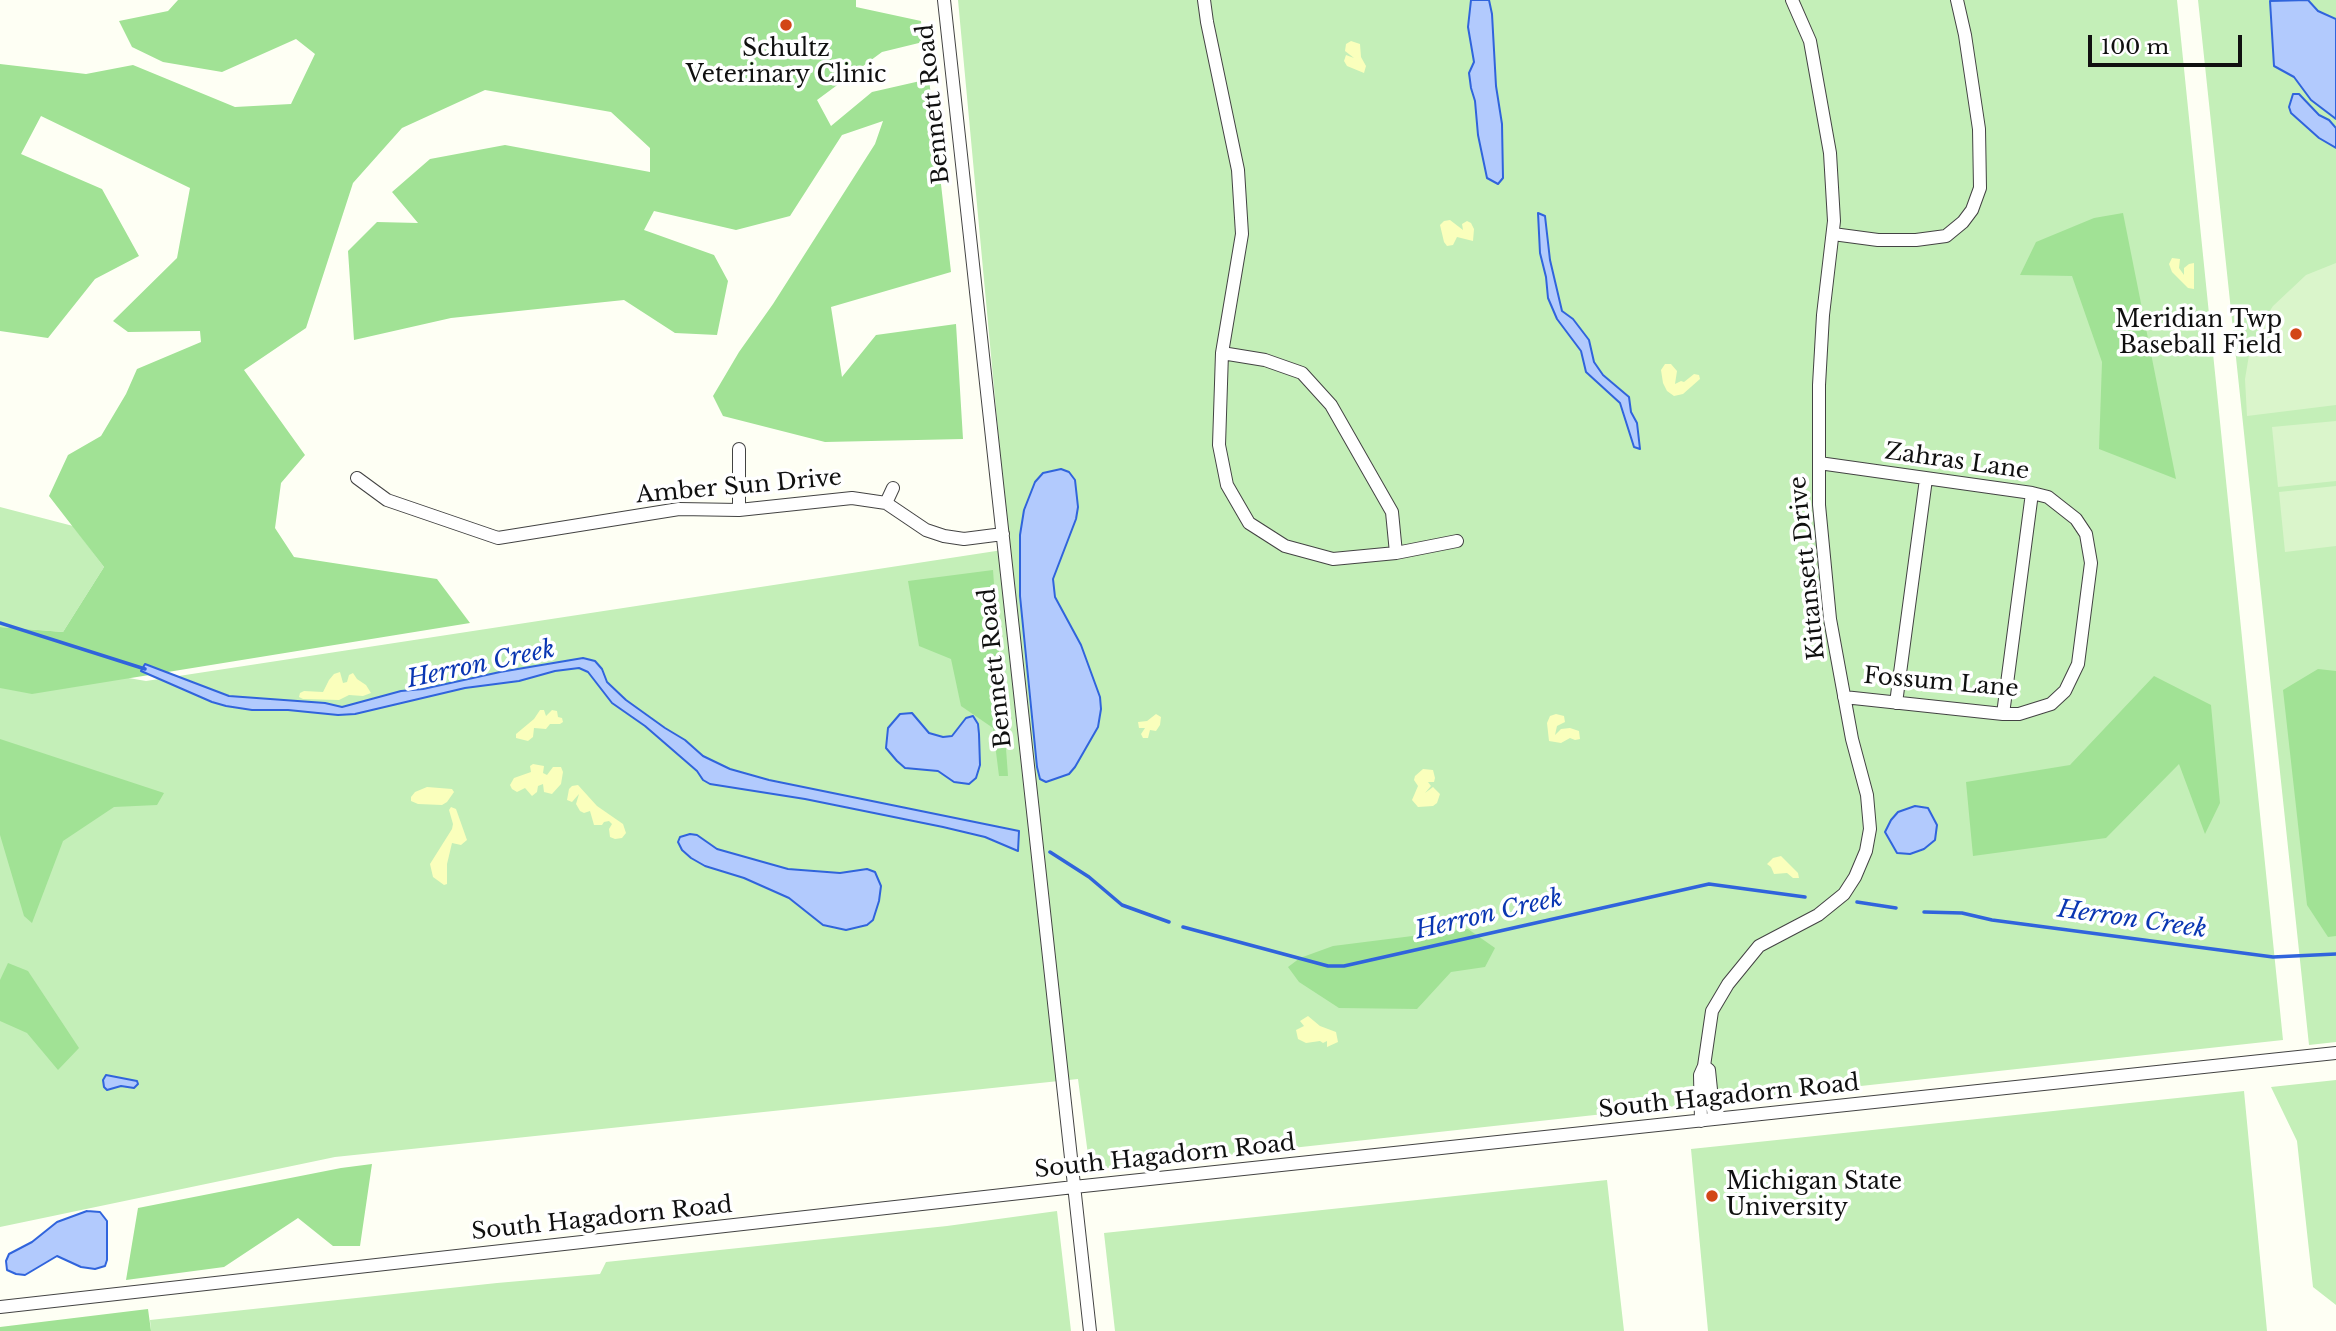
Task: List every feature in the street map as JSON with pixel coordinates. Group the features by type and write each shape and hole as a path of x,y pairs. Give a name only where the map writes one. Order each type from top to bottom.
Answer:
{"street":[{"name":"Bennett Road","path":"944,0 1090,1331"},
{"path":"1204,0 1238,170 1242,234 1222,353 1219,445 1227,485 1249,523 1285,546 1333,559 1396,553 1457,541"},
{"name":"Kittansett Drive","path":"1707,1120 1700,1076 1712,1012 1728,984 1759,946 1818,915 1844,894 1866,851 1870,829 1867,795 1852,739 1830,619 1819,505 1819,385 1823,315 1833,234 1830,153 1810,41 1792,0"},
{"path":"1833,234 1878,240 1946,236 1963,222 1972,210 1980,188 1979,129 1957,0"},
{"path":"1222,353 1265,360 1302,373 1331,405 1392,512 1396,553"},
{"path":"738,449 739,510"},
{"name":"Zahras Lane","path":"1819,463 2048,497 2076,519 2086,534 2091,563"},
{"name":"Amber Sun Drive","path":"357,478 387,500 498,537 679,509 739,510 852,498 886,503 926,530 944,537 964,539 1003,534"},
{"path":"1895,703 1926,478"},
{"path":"886,503 894,488"},
{"path":"2003,714 2032,493"},
{"name":"Fossum Lane","path":"1844,696 2003,714 2019,714 2050,704 2065,691 2078,664 2091,563"},
{"name":"South Hagadorn Road","path":"0,1307 1073,1187 2336,1054"}],"shaded area":[{"path":"178,0 856,0 856,7 921,21 923,42 882,52 817,100 831,126 872,92 929,79 951,272 831,307 842,377 876,335 956,324 963,439 825,442 723,416 713,396 875,144 883,121 842,135 790,216 736,230 654,211 644,230 714,255 728,281 717,335 675,333 624,300 451,318 354,340 348,251 377,222 418,223 392,192 430,159 505,145 650,172 650,148 611,112 485,90 402,128 353,183 306,328 244,370 305,455 281,483 275,528 294,557 437,579 470,623 32,694 0,688 0,627 63,632 104,567 49,496 68,455 101,436 126,394 137,369 201,342 200,331 128,332 113,321 177,258 190,188 41,116 21,154 102,189 139,256 95,279 48,338 0,331 0,64 86,74 133,65 235,107 291,104 315,54 296,39 222,72 163,62 132,47 119,21 168,11"},
{"path":"958,0 2177,0 2283,1040 1090,1170 1078,1079 335,1157 0,1227 0,656 146,681 1009,549"},
{"path":"2198,0 2336,0 2336,1042 2309,1045"},
{"path":"2123,213 2176,479 2099,449 2102,362 2072,276 2020,275 2036,242 2094,218"},
{"name":"Meridian Twp Baseball Field","path":"2336,263 2336,405 2247,416 2245,379 2250,349 2264,320 2273,306 2306,275"},
{"path":"2336,421 2336,481 2278,487 2272,427"},
{"path":"2336,486 2336,546 2285,552 2279,492"},
{"path":"0,507 73,526 104,567 63,632 0,627"},
{"path":"993,570 1008,776 999,776 993,728 961,706 951,659 919,646 908,581"},
{"path":"2318,669 2336,671 2336,936 2328,937 2307,905 2283,690"},
{"path":"2154,676 2211,705 2220,803 2205,834 2179,764 2106,838 1973,856 1966,782 2070,765"},
{"path":"0,739 164,793 157,805 114,807 63,841 32,923 24,916 0,835"},
{"path":"1468,929 1495,948 1485,967 1451,972 1417,1009 1339,1008 1299,982 1288,967 1300,958 1333,946"},
{"path":"8,963 28,971 79,1048 58,1070 27,1033 0,1021 0,980"},
{"path":"2336,1080 2336,1305 2313,1287 2297,1141 2271,1087"},
{"path":"2244,1091 2267,1331 1708,1331 1691,1149"},
{"path":"372,1164 360,1246 333,1246 298,1218 224,1267 126,1280 138,1208"},
{"path":"1607,1180 1624,1331 1115,1331 1104,1233"},
{"path":"1057,1211 1071,1331 151,1331 150,1320 600,1274 606,1262 947,1226"},
{"path":"148,1309 151,1331 0,1331 0,1327"}],"sand":[{"path":"1351,41 1360,44 1361,57 1366,66 1364,73 1347,66 1344,61 1346,55 1354,58 1345,51 1346,44"},
{"path":"1450,220 1463,230 1462,224 1467,221 1471,223 1474,229 1473,241 1457,237 1453,245 1447,246 1440,225"},
{"path":"2172,258 2180,259 2179,268 2184,275 2184,268 2194,263 2194,289 2188,288 2172,272 2169,264"},
{"path":"1665,364 1671,364 1677,371 1675,384 1684,382 1694,374 1699,375 1700,379 1683,394 1674,396 1667,391 1663,383 1661,370"},
{"path":"340,672 343,683 347,682 349,675 353,673 371,693 363,696 349,695 339,700 299,697 304,691 323,692 334,674"},
{"path":"540,710 544,710 546,716 552,710 557,711 563,722 550,724 546,729 534,728 533,737 528,741 516,738 516,734 534,719"},
{"path":"1156,714 1161,717 1160,725 1156,731 1150,730 1148,738 1143,738 1141,734 1145,728 1139,728 1138,722 1147,721"},
{"path":"1550,716 1564,716 1565,722 1557,726 1555,735 1561,729 1570,728 1579,731 1580,739 1570,738 1561,743 1549,741 1547,723"},
{"path":"530,766 544,766 543,773 547,775 553,767 561,767 561,784 552,794 544,792 543,784 538,786 537,792 532,796 525,788 517,792 512,789 510,785 514,778 531,772"},
{"path":"1423,769 1433,770 1435,778 1434,782 1428,782 1431,786 1425,793 1433,787 1440,794 1433,806 1418,807 1412,800 1418,786 1414,780"},
{"path":"578,785 597,806 623,824 626,833 622,838 610,837 609,829 612,824 609,821 594,825 590,811 580,811 576,804 579,794 572,802 567,800 569,789"},
{"path":"427,787 452,789 454,792 442,805 411,801 415,792"},
{"path":"451,807 456,809 467,840 461,845 452,843 447,864 447,884 444,885 433,877 430,864 452,829 449,810"},
{"path":"1781,856 1798,873 1799,878 1793,878 1787,873 1774,874 1767,864 1773,858"},
{"path":"1308,1016 1320,1026 1336,1032 1338,1042 1327,1047 1327,1041 1306,1043 1298,1039 1296,1030 1304,1026 1300,1021"}],"water":[{"path":"1471,0 1489,0 1492,14 1496,86 1502,124 1503,178 1498,184 1487,178 1471,88 1469,73 1474,62 1468,27"},
{"path":"2308,0 2318,11 2336,19 2336,119 2311,100 2294,77 2274,66 2270,1"},
{"path":"2293,94 2299,94 2336,128 2336,148 2319,138 2291,113 2289,107"},
{"path":"1538,213 1545,216 1550,260 1562,311 1573,319 1589,340 1594,362 1603,375 1629,397 1631,412 1637,423 1640,449 1634,447 1620,403 1586,372 1581,351 1557,319 1548,298 1540,253"},
{"path":"1061,469 1069,472 1075,480 1078,507 1053,579 1055,597 1081,645 1100,697 1101,709 1098,727 1075,767 1069,774 1046,782 1040,779 1037,767 1020,596 1020,535 1024,510 1035,482 1043,473"},
{"path":"583,658 595,661 602,669 607,682 626,700 685,740 703,756 730,769 769,780 1019,831 1018,851 985,837 943,827 805,799 710,784 645,726 612,703 588,672 579,668 555,671 519,681 465,688 355,714 338,715 226,706 141,671 145,664 229,696 325,703 342,707 401,691"},
{"path":"912,713 929,733 943,737 952,736 966,718 973,716 978,724 979,734 980,765 976,778 969,784 954,782 938,771 905,768 897,761 886,748 888,728 900,714"},
{"path":"1915,806 1928,808 1937,825 1935,840 1924,849 1910,854 1897,853 1885,832 1898,812"},
{"path":"697,835 717,849 788,869 840,873 867,869 875,872 881,886 873,920 867,925 846,930 823,925 789,898 744,878 705,866 691,858 678,842 680,837"},
{"path":"106,1075 137,1081 138,1084 134,1088 121,1086 107,1090 103,1080"},
{"path":"87,1211 100,1212 107,1221 105,1266 95,1269 81,1267 57,1256 25,1275 7,1270 6,1261 9,1254 32,1242 57,1222"}],"waterway":[{"name":"Herron Creek","path":"0,623 145,669"},
{"name":"Herron Creek","path":"1050,852 1089,877 1122,905 1169,922"},
{"name":"Herron Creek","path":"1183,927 1328,966 1344,966 1709,884 1805,897"},
{"name":"Herron Creek","path":"1857,902 1896,908"},
{"name":"Herron Creek","path":"1924,912 1962,913 1992,920 2273,957 2336,954"}],"place":[{"name":"Schultz Veterinary Clinic","path":"786,25"},
{"name":"Meridian Twp Baseball Field","path":"2296,334"},
{"name":"Michigan State University","path":"1712,1196"}]}
